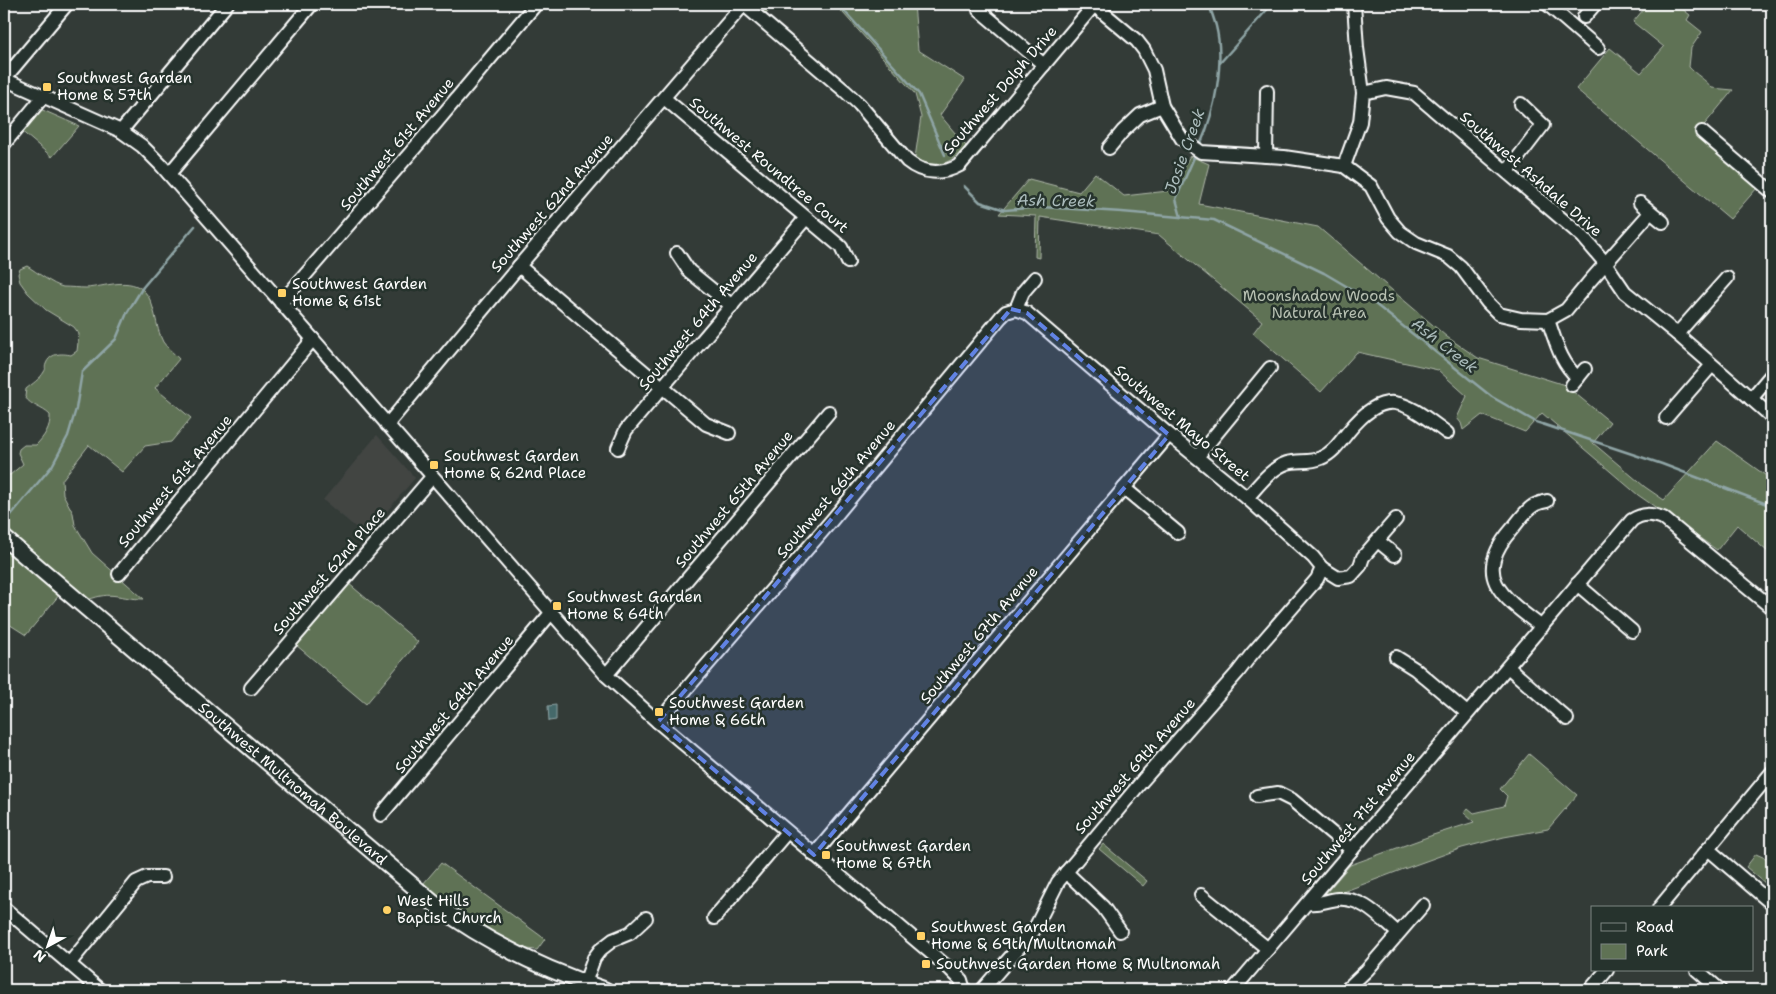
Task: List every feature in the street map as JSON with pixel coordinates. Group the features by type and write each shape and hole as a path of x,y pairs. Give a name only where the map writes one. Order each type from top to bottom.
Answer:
{"main road":[{"name":"Southwest Multnomah Boulevard","path":"4,538 432,902 491,942 542,967 604,990"}],"street":[{"path":"67,4 4,79 121,131 142,146 169,174 606,675 658,722 951,970 960,980 964,990"},
{"path":"121,131 227,4"},
{"path":"169,174 312,4"},
{"name":"Southwest 61st Avenue","path":"280,303 425,136 536,4"},
{"name":"Southwest Dolph Drive","path":"743,4 859,104 907,161 923,170 938,172 950,170 960,164 1094,5"},
{"name":"Southwest 62nd Avenue","path":"387,425 519,266 743,4"},
{"path":"1344,166 1360,122 1363,93 1354,4"},
{"path":"1547,4 1598,48"},
{"path":"1584,17 1595,4"},
{"path":"1094,5 1137,41 1144,50 1154,70 1162,106 1182,139 1201,152 1284,157 1344,166 1371,186 1388,218 1400,232 1416,243 1448,256 1461,267 1487,302 1500,314 1521,319 1548,320 1566,310 1588,282 1650,213"},
{"path":"979,10 1044,64"},
{"name":"Southwest Ashdale Drive","path":"1363,93 1386,88 1414,93 1583,237 1606,264 1625,292 1677,334 1772,417"},
{"path":"1266,156 1267,91"},
{"path":"4,144 43,97"},
{"name":"Southwest Roundtree Court","path":"664,98 841,247 848,262"},
{"path":"1507,172 1543,125 1521,104"},
{"path":"1109,148 1122,131 1140,116 1162,106"},
{"path":"1702,132 1772,192"},
{"path":"1640,203 1663,222"},
{"name":"Southwest 64th Avenue","path":"618,448 626,430 806,218"},
{"path":"677,253 689,270 732,306"},
{"path":"519,266 662,389 706,424 729,433"},
{"name":"Southwest 66th Avenue","path":"658,722 832,520 1000,317 1006,312 1016,309 1023,292 1035,278"},
{"path":"1677,334 1727,278"},
{"name":"Southwest Mayo Street","path":"1016,309 1031,317 1168,435 1247,498 1313,557 1322,568"},
{"path":"1548,320 1564,362 1568,369 1578,378"},
{"name":"Southwest 61st Avenue","path":"119,574 313,339"},
{"path":"1666,418 1712,365"},
{"path":"1197,457 1270,368"},
{"path":"1751,399 1772,374"},
{"path":"1247,498 1275,470 1287,463 1310,462 1322,458 1333,451 1357,421 1374,407 1390,403 1400,403 1411,407 1447,433"},
{"name":"Southwest 65th Avenue","path":"606,675 829,412"},
{"name":"Southwest 67th Avenue","path":"814,855 1168,435"},
{"name":"Southwest 62nd Place","path":"250,688 432,477"},
{"path":"1124,488 1178,533"},
{"path":"1542,627 1501,592 1495,584 1492,568 1496,552 1505,537 1532,506 1548,501"},
{"name":"Southwest 71st Avenue","path":"1233,990 1624,528 1639,515 1646,514 1663,518 1669,522 1772,608"},
{"path":"1322,568 1338,578 1351,576 1360,566 1363,558 1396,519"},
{"path":"1378,541 1395,555"},
{"name":"Southwest 69th Avenue","path":"982,990 1034,930 1053,889 1066,872 1238,672 1316,579 1322,568"},
{"path":"1577,584 1632,631"},
{"name":"Southwest 64th Avenue","path":"381,816 551,612"},
{"path":"1396,657 1415,669 1467,713"},
{"path":"1508,667 1567,719"},
{"path":"1661,906 1772,772"},
{"path":"1257,796 1278,793 1292,800 1352,850"},
{"path":"714,918 787,832"},
{"path":"1708,849 1772,904"},
{"path":"1066,872 1103,907 1120,930"},
{"path":"69,964 136,882 147,877 163,877"},
{"path":"1200,895 1268,950"},
{"path":"1308,903 1315,905 1340,899 1358,902 1398,933"},
{"path":"1346,990 1367,970 1423,905"},
{"path":"4,908 97,990"},
{"path":"585,983 594,958 600,950 613,940 630,933 646,918"},
{"path":"1590,990 1605,972"},
{"path":"1699,972 1720,990"}],"highlighted area":[{"path":"1011,309 1027,313 1169,435 814,855 658,722"}],"shaded area":[{"path":"377,435 415,478 366,536 323,500"}],"green space":[{"path":"755,4 774,4 766,14"},
{"path":"835,4 914,4 918,50 965,80 940,115 966,146 955,157 949,161 937,164 930,164 915,158 921,117 915,94"},
{"path":"1648,4 1676,4 1690,15 1687,20 1702,32 1691,48 1689,67 1712,88 1733,90 1696,135 1757,188 1730,219 1576,89 1610,48 1641,73 1664,47 1633,22"},
{"path":"38,108 79,126 52,157 19,129"},
{"name":"Moonshadow Woods Natural Area","path":"1190,156 1209,164 1199,204 1318,227 1447,337 1478,358 1565,385 1610,422 1593,443 1645,487 1664,500 1717,441 1772,480 1772,547 1768,552 1737,525 1717,550 1638,495 1542,413 1525,432 1482,415 1463,430 1457,418 1467,396 1438,370 1357,352 1321,392 1253,333 1262,321 1159,235 1040,217 1039,258 1035,257 1036,216 999,214 1029,179 1079,192 1095,173 1124,196 1168,191"},
{"path":"27,266 63,287 86,288 125,283 139,287 149,297 163,342 179,359 155,388 191,418 171,442 145,446 122,472 89,445 62,480 63,494 73,513 75,525 92,553 144,599 110,595 88,600 4,528 4,474 10,475 23,464 18,453 19,449 24,445 36,445 44,435 49,424 50,415 27,400 25,397 26,389 42,375 50,358 60,354 71,355 77,351 79,334 74,327 46,310 28,293 20,282 18,274 20,269"},
{"path":"4,547 60,594 26,635 4,621"},
{"path":"348,583 418,642 366,704 296,645"},
{"path":"1529,754 1577,795 1548,829 1504,837 1462,848 1319,901 1350,865 1474,822 1464,813 1468,808 1474,813 1504,806 1507,796 1500,789"},
{"path":"1103,844 1147,881 1143,886 1099,849"},
{"path":"1756,854 1772,861 1772,889 1746,867"},
{"path":"441,863 545,939 537,950 507,944 496,938 463,916 423,884"}],"water":[{"path":"556,705 556,720 549,721 548,706"}],"waterway":[{"name":"Ash Creek","path":"838,4 919,94 945,155"},
{"name":"Josie Creek","path":"1200,145 1210,118 1219,71 1219,40 1209,4"},
{"path":"1220,63 1272,4"},
{"name":"Josie Creek","path":"1181,217 1176,199 1196,153"},
{"name":"Ash Creek","path":"964,186 980,202 1005,210 1041,207 1214,220 1324,273 1370,300 1492,397 1536,422 1662,464 1772,506"},
{"path":"11,515 52,466 68,436 76,409 82,372 116,339 127,313 143,287 195,226"}],"place":[{"name":"Southwest Garden Home & 57th","path":"47,87"},
{"name":"Southwest Garden Home & 61st","path":"282,293"},
{"name":"Southwest Garden Home & 62nd Place","path":"434,465"},
{"name":"Southwest Garden Home & 64th","path":"557,606"},
{"name":"Southwest Garden Home & 66th","path":"659,712"},
{"name":"Southwest Garden Home & 67th","path":"826,855"},
{"name":"West Hills Baptist Church","path":"387,910"},
{"name":"Southwest Garden Home & 69th/Multnomah","path":"921,936"},
{"name":"Southwest Garden Home & Multnomah","path":"926,964"}]}
